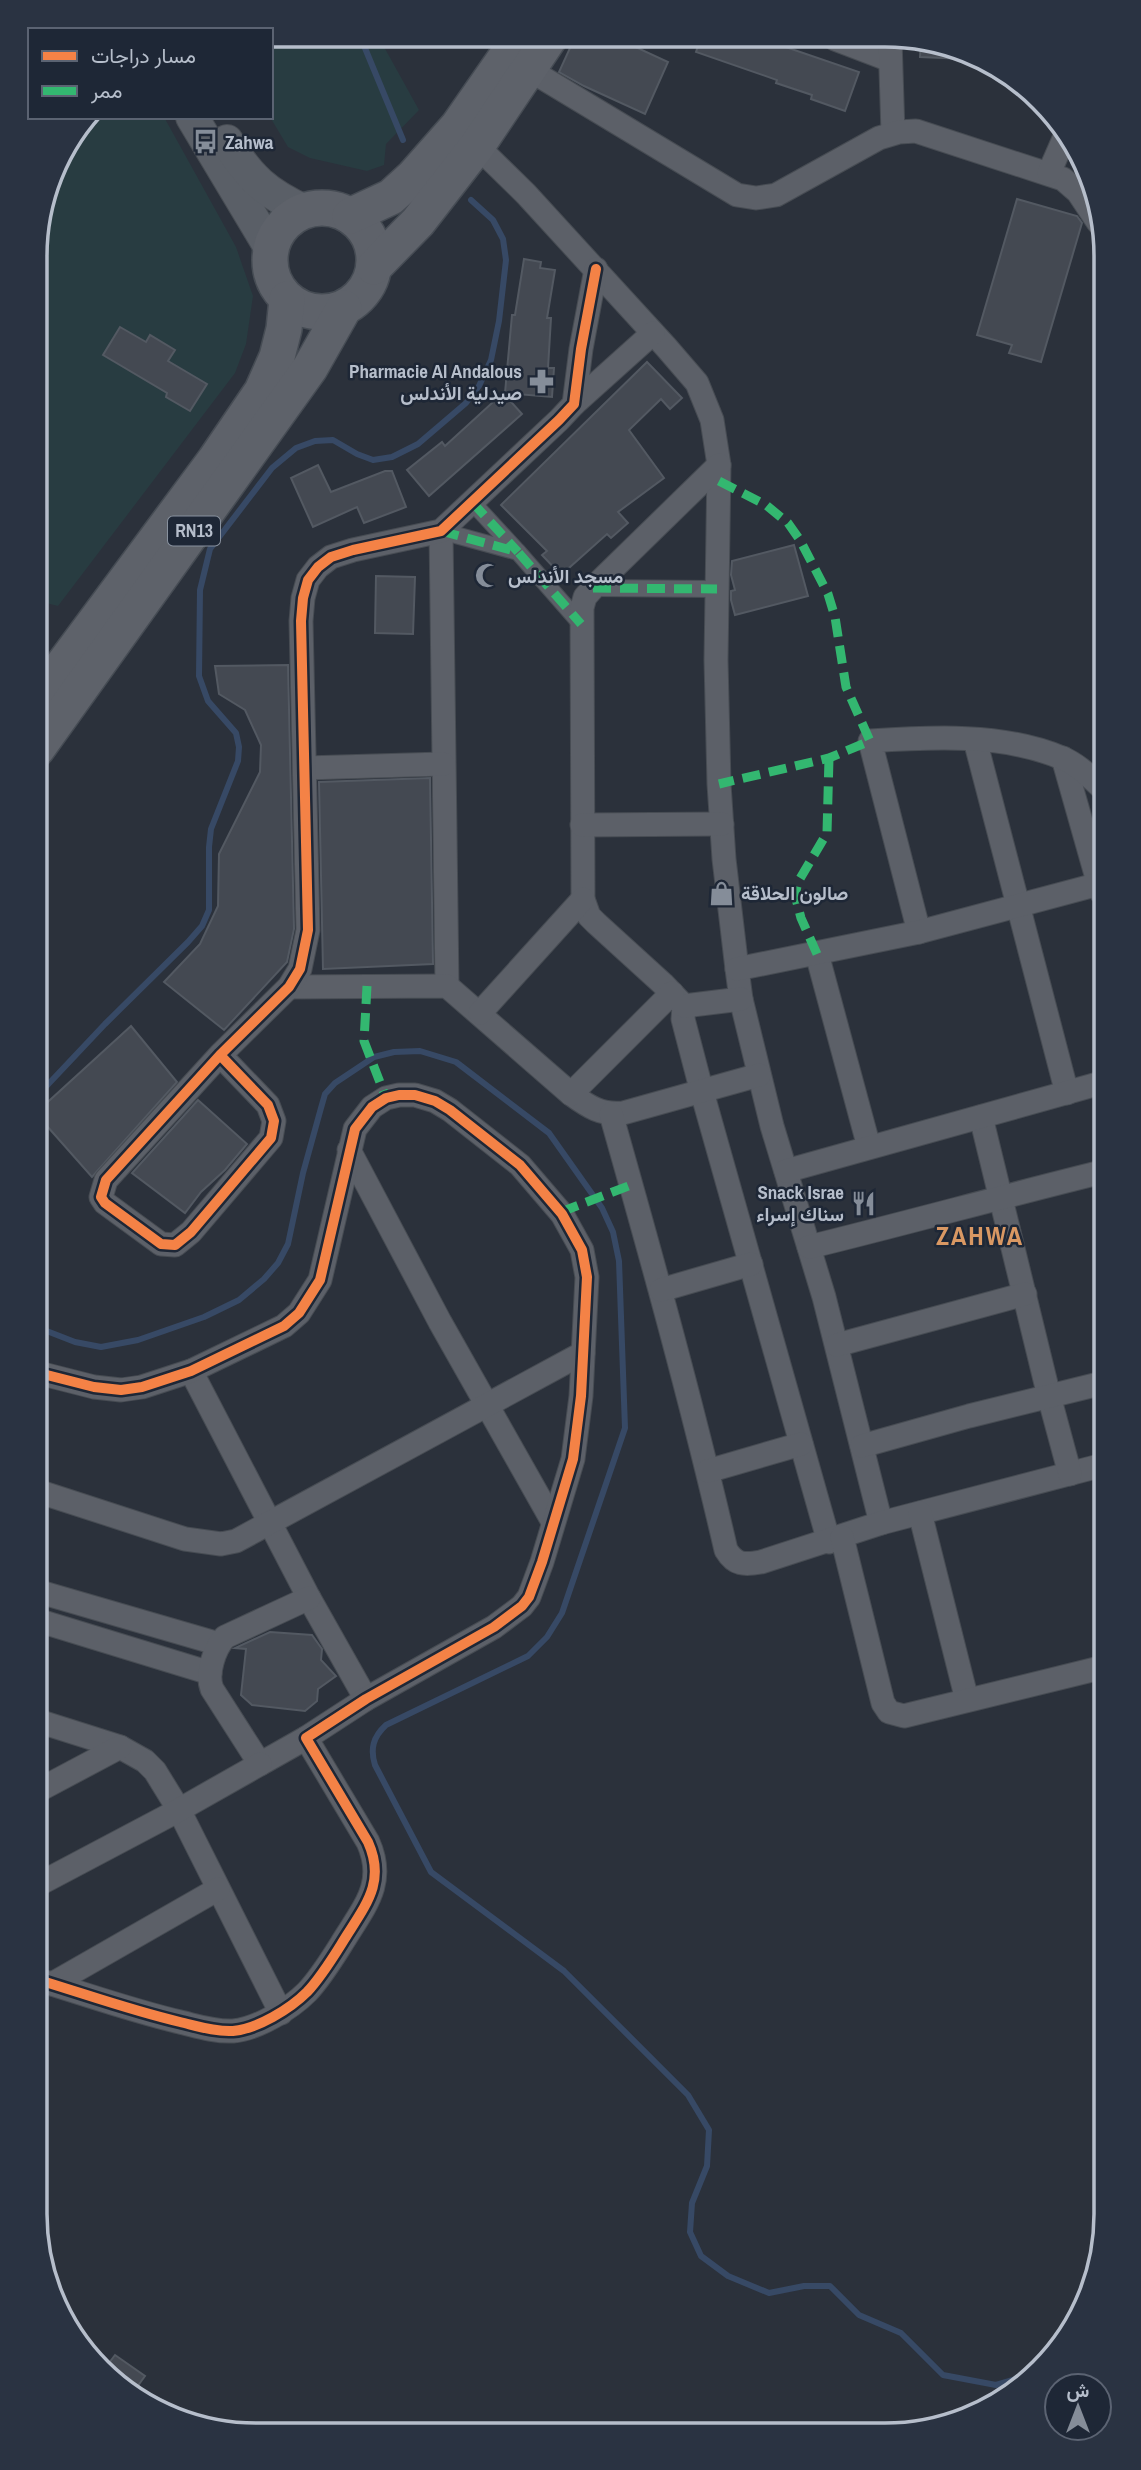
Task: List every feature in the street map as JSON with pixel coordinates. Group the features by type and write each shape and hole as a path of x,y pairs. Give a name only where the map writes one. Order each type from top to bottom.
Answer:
{"main road":[{"name":"RN13","path":"48,735 310,368 344,309 364,292 374,267 418,222 477,146 524,53"},
{"name":"RN13","path":"350,216 391,197 413,177 524,53"},
{"path":"193,119 271,249"},
{"path":"214,119 243,166 263,188 280,200 305,211"},
{"path":"344,309 314,312 287,299 278,289 270,262 271,249 278,232 289,220 305,211 328,209 350,216 370,238 374,267"},
{"name":"RN13","path":"48,685 215,460 262,391 278,357 287,299"}],"street":[{"path":"890,50 893,133"},
{"path":"524,53 737,195 776,195 865,146 893,133 906,131 925,133 1049,173 1063,179 1078,192 1088,207"},
{"path":"1049,173 1061,145"},
{"path":"477,146 526,194 697,383 712,420 719,465 716,660 722,824 741,999 759,1075 836,1345 881,1523"},
{"path":"574,404 596,270"},
{"path":"447,986 441,531 653,333"},
{"path":"719,465 585,597 581,624 583,899 589,916 678,1000 801,1444 835,1539 883,1703 889,1712 904,1716 1093,1670"},
{"path":"472,502 581,624"},
{"path":"220,1055 268,1105 273,1113 274,1130 264,1147 191,1232 175,1245 160,1244 109,1208 101,1197 106,1180 220,1055 289,987 300,969 308,930 301,621 308,580 318,567 331,557 441,531 518,552"},
{"path":"593,588 717,589"},
{"path":"975,740 1067,1093"},
{"path":"919,932 870,741 975,740 1014,744 1063,758 1094,780"},
{"path":"1063,758 1094,866"},
{"path":"305,768 443,764"},
{"path":"582,825 722,824"},
{"path":"737,969 919,932 1094,889"},
{"path":"480,1013 583,899"},
{"path":"817,954 869,1147"},
{"path":"289,987 447,986 571,1094 589,1108 611,1114 624,1113 759,1075"},
{"path":"571,1094 678,1000 741,999"},
{"path":"786,1171 1094,1085"},
{"path":"47,1375 94,1387 121,1390 168,1380 191,1371 284,1326 310,1299 325,1266 355,1129 372,1107 386,1098 415,1095 435,1101 450,1110 520,1165 562,1214 582,1250 587,1277 581,1396 575,1449 542,1562 529,1597 522,1606 494,1628 366,1699 306,1738 179,1810 47,1880"},
{"path":"611,1114 661,1290 726,1550 731,1559 737,1563 761,1562 881,1523 1093,1468"},
{"path":"981,1117 1070,1474"},
{"path":"349,1150 485,1405 553,1522"},
{"path":"809,1247 1094,1174"},
{"path":"661,1290 751,1264"},
{"path":"836,1345 1025,1294"},
{"path":"47,1494 185,1539 221,1544 236,1541 583,1353"},
{"path":"191,1371 309,1598 366,1699"},
{"path":"862,1446 1093,1385"},
{"path":"708,1471 801,1444"},
{"path":"920,1514 967,1700"},
{"path":"47,1594 219,1644"},
{"path":"260,1764 212,1689 210,1674 219,1644 230,1634 309,1598"},
{"path":"47,1623 210,1674"},
{"path":"47,1724 120,1746 145,1761 155,1771 179,1810 281,2013"},
{"path":"47,1983 136,2012 220,2031 240,2030 281,2013 308,1991 322,1974 370,1897 377,1870 368,1842 306,1738"},
{"path":"47,1786 120,1746"},
{"path":"47,1983 218,1889"}],"green space":[{"path":"273,48 385,48 419,110 386,144 384,165 367,171 310,158 288,147 271,119"},
{"path":"99,119 165,119 236,247 253,296 246,344 235,373 58,606 48,603 48,243 54,202 69,164"}],"building":[{"path":"570,47 636,47 668,62 645,114 559,72"},
{"path":"698,47 786,47 859,72 845,111 811,99 812,95 776,83 777,80 696,52"},
{"path":"920,50 953,58 920,57"},
{"path":"1017,199 1077,216 1082,223 1041,362 1009,353 1012,345 977,335"},
{"path":"524,259 541,262 540,268 555,270 547,318 551,318 548,368 554,368 552,397 505,393 512,315 515,315"},
{"path":"120,327 146,342 150,335 175,350 168,361 207,384 190,411 166,397 167,393 103,355"},
{"path":"647,362 682,398 670,409 661,399 629,430 664,478 618,512 628,523 611,538 607,534 561,575 542,555 547,551 501,505"},
{"path":"503,393 522,414 429,496 407,470 442,442 445,446"},
{"path":"318,465 331,492 385,471 392,471 406,507 364,523 357,507 313,527 291,478"},
{"path":"794,545 808,596 735,615 731,600 731,591 735,590 731,575 732,561"},
{"path":"376,576 415,577 413,634 375,633"},
{"path":"288,665 294,929 287,962 224,1030 164,982 200,944 218,906 219,854 260,772 261,745 245,710 219,694 215,666"},
{"path":"430,778 433,964 323,969 319,782"},
{"path":"131,1026 177,1082 92,1177 48,1127 48,1102"},
{"path":"198,1100 247,1144 225,1170 201,1192 185,1213 132,1173"},
{"path":"270,1632 312,1635 322,1649 321,1660 336,1676 318,1689 317,1701 305,1711 252,1705 241,1695 246,1649 235,1648"},
{"path":"115,2355 145,2376 138,2386 110,2362"}],"waterway":[{"path":"365,48 403,140"},
{"path":"48,1085 188,942 202,926 209,910 211,829 238,761 239,747 236,733 208,701 199,676 200,590 210,549 272,468 296,448 315,441 333,440 373,460 392,457 418,444 466,403 479,386 491,360 499,321 506,260 503,239 493,220 471,200"},
{"path":"47,1331 75,1342 101,1347 138,1340 204,1317 239,1300 264,1279 278,1263 288,1244 303,1173 325,1094 335,1083 374,1057 394,1052 420,1051 456,1062 549,1133 602,1208 613,1232 619,1261 625,1428 562,1613 547,1637 528,1656 386,1725 374,1744 375,1765 431,1872 564,1971 688,2095 709,2130 707,2166 692,2203 690,2232 701,2256 728,2276 769,2293 804,2286 830,2286 859,2315 901,2333 943,2375 996,2385 1009,2381"}],"marked path":[{"path":"719,481 766,505 788,523 800,540 828,594 835,617 846,687 870,741 829,758 719,784"},
{"path":"472,502 518,552"},
{"path":"441,531 518,552 581,624"},
{"path":"593,588 717,589"},
{"path":"817,954 801,918 795,895 798,882 827,833 829,758"},
{"path":"367,986 364,1041 386,1098"},
{"path":"561,1212 631,1185"}],"cycle path":[{"path":"220,1055 268,1105 274,1121 271,1138 191,1232 175,1245 161,1244 105,1203 101,1197 106,1180 220,1055 289,987 300,969 308,930 301,621 308,580 318,567 331,557 441,531 574,404 596,269"},
{"path":"47,1375 94,1387 121,1390 142,1387 191,1371 284,1326 299,1313 320,1280 355,1129 372,1107 386,1098 415,1095 435,1101 450,1110 520,1165 562,1214 582,1250 587,1277 581,1396 573,1459 529,1597 522,1606 494,1627 366,1699 306,1738 368,1842 375,1868 372,1890 362,1912 318,1979 300,1998 273,2017 233,2031 162,2018 47,1983"}],"place":[{"name":"Zahwa","path":"205,142"},
{"name":"Pharmacie Al Andalous صيدلية الأندلس","path":"542,382"},
{"name":"مسجد الأندلس","path":"488,576"},
{"name":"صالون الحلاقة","path":"721,893"},
{"name":"Snack Israe سناك إسراء","path":"864,1203"}],"district":[{"name":"ZAHWA","path":"980,1236"}]}
